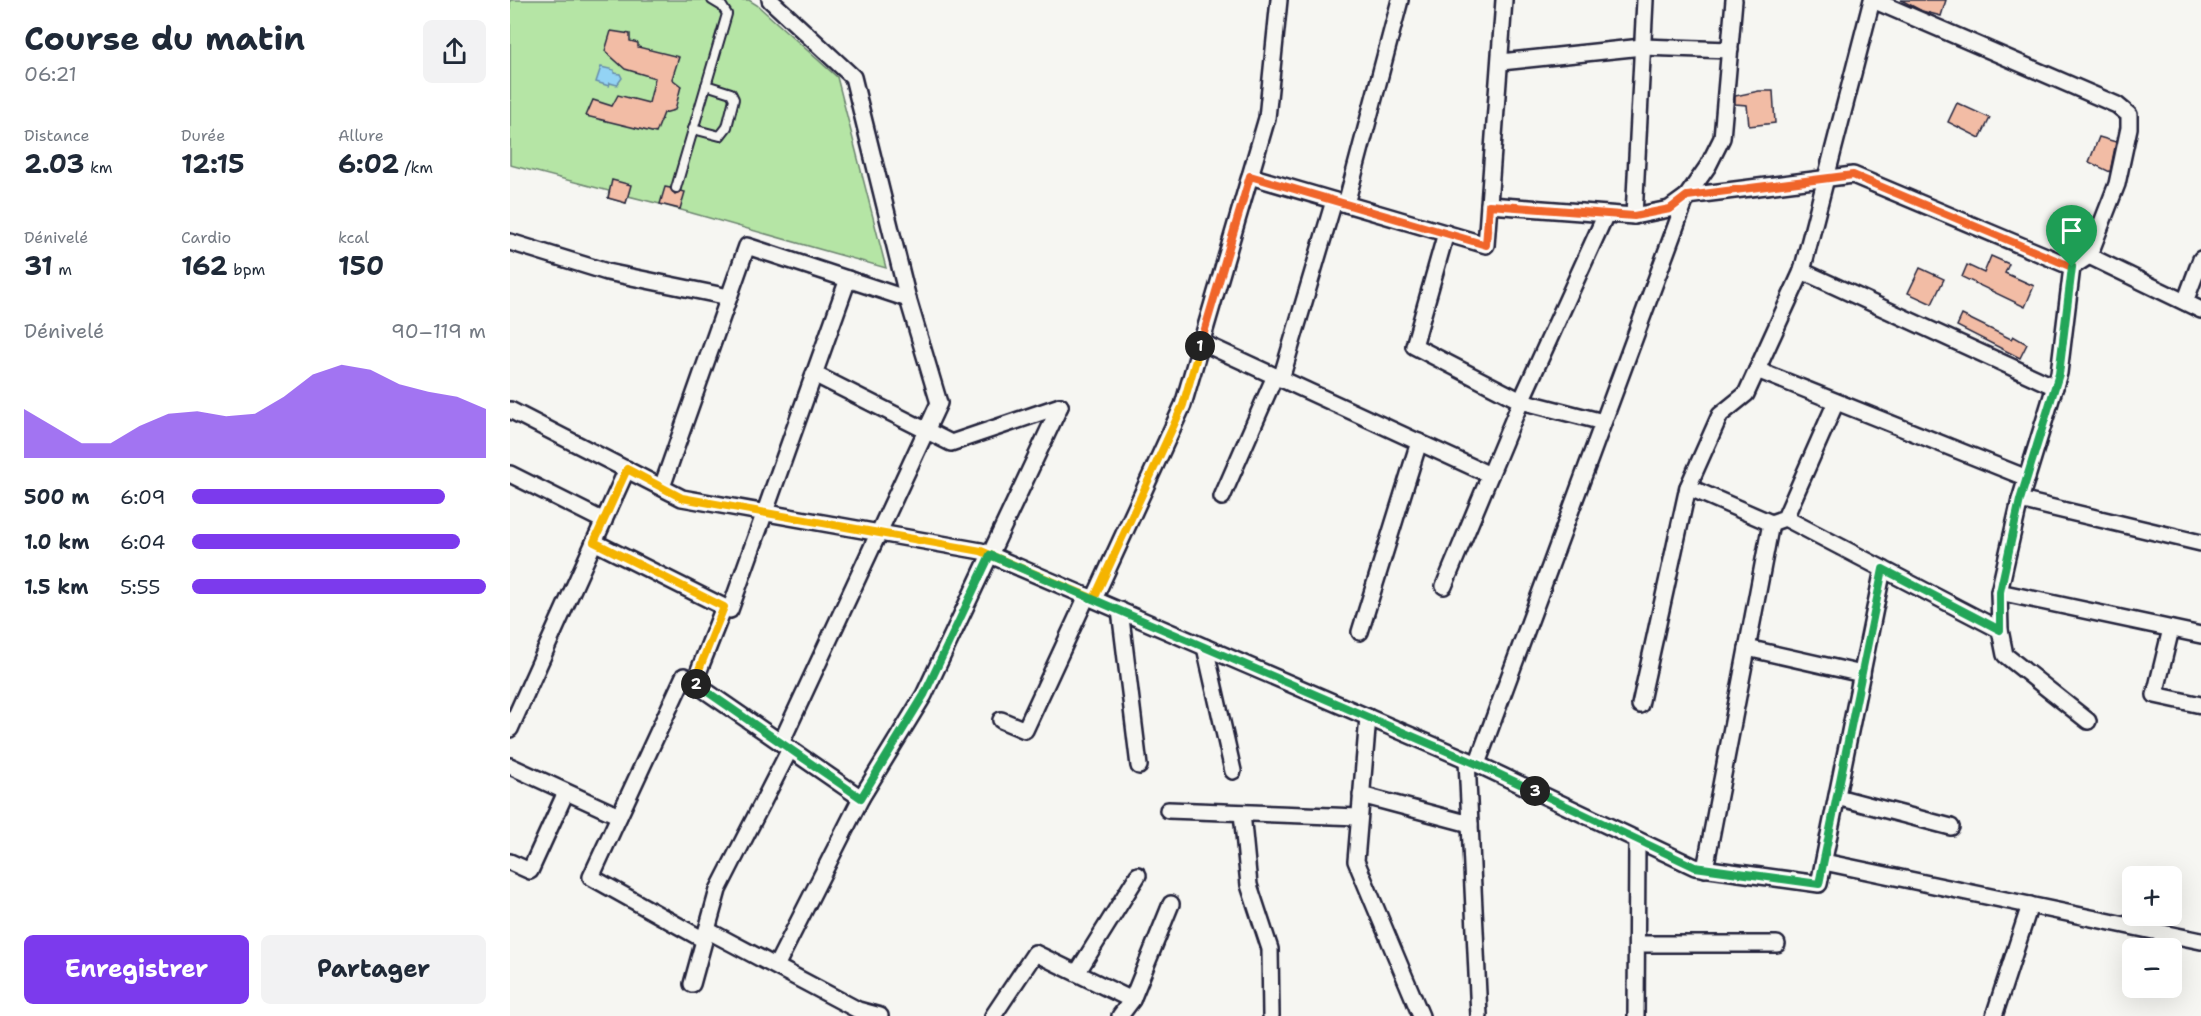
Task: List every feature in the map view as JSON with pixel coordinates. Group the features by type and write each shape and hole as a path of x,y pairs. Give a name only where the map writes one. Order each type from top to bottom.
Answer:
{"street":[{"path":"692,984 718,890 786,746 879,532 939,403 908,299 853,77 770,0"},
{"path":"1001,720 1025,730 1183,405 1267,118 1279,0"},
{"path":"1222,497 1278,377 1340,202 1400,0"},
{"path":"1250,176 1486,245 1504,0"},
{"path":"1634,216 1645,0"},
{"path":"1479,1016 1470,824 1472,762 1604,422 1687,196 1708,166 1722,138 1734,0"},
{"path":"1640,705 1688,487 1720,415 1746,393 1802,271 1872,0 2117,105 2129,115 2129,128 2117,184 2089,256 2072,267"},
{"path":"1501,62 1642,47 1730,50"},
{"path":"1489,205 1634,216 1670,209 1687,196 1853,175 2072,267"},
{"path":"1444,586 1521,401 1606,214"},
{"path":"1446,233 1414,346 1521,401 1604,422"},
{"path":"510,242 607,272 729,297"},
{"path":"662,488 747,246 908,299"},
{"path":"2089,256 2201,310"},
{"path":"2184,302 2201,259"},
{"path":"2072,267 2059,374 2020,500 2000,592 2000,630 2004,654 2088,721"},
{"path":"1802,271 2055,387"},
{"path":"594,542 730,610 848,279"},
{"path":"1201,342 1490,475"},
{"path":"1756,370 2027,478"},
{"path":"776,966 861,798 924,695 1060,406 951,443 814,374"},
{"path":"1705,868 1747,648 1778,521 1836,402"},
{"path":"510,410 682,498 981,551 1472,762 1695,867 1819,884 1883,569"},
{"path":"1360,632 1419,442"},
{"path":"510,729 627,469"},
{"path":"510,474 604,521"},
{"path":"1688,487 1778,521 1883,569 2000,630"},
{"path":"2020,500 2201,543"},
{"path":"2000,592 2201,636"},
{"path":"694,682 724,607"},
{"path":"1120,610 1139,766"},
{"path":"2170,629 2155,694 2201,705"},
{"path":"1205,647 1233,771"},
{"path":"1747,648 1862,674"},
{"path":"861,798 684,676 591,877 706,935 776,966 856,1013 880,1016"},
{"path":"1368,717 1356,861 1421,1016"},
{"path":"510,766 619,816"},
{"path":"510,861 531,871 566,792"},
{"path":"1361,795 1470,824"},
{"path":"1837,797 1951,826"},
{"path":"1168,810 1359,816"},
{"path":"1242,813 1249,885 1270,949 1271,1016"},
{"path":"1636,1016 1637,840"},
{"path":"1824,862 2201,941"},
{"path":"1077,974 1137,875"},
{"path":"1120,1016 1132,1000 1171,904"},
{"path":"1994,1016 2030,905"},
{"path":"1637,944 1777,944"},
{"path":"993,1016 1035,953 1132,1000"}],"lane":[{"path":"676,188 727,14 722,6 712,0"},
{"path":"693,129 720,136 727,127 734,99 731,93 706,85"}],"green space":[{"path":"510,0 749,0 757,5 837,77 886,268 628,196 626,203 608,198 609,191 510,165"}],"water":[{"path":"601,67 620,74 622,78 617,85 610,83 609,86 596,82"}],"building":[{"path":"1901,0 1946,0 1941,16 1922,11"},
{"path":"611,31 630,34 630,41 638,43 638,47 679,57 672,79 681,86 675,110 664,113 656,133 586,116 593,100 612,106 618,95 649,103 655,78 625,69 605,51"},
{"path":"1759,91 1773,91 1775,123 1749,126 1747,105 1735,104 1735,96"},
{"path":"1957,103 1990,118 1980,138 1948,122"},
{"path":"2099,137 2116,142 2110,172 2089,162"},
{"path":"612,180 631,185 626,203 608,198"},
{"path":"665,187 670,188 675,194 685,192 680,209 660,204"},
{"path":"1991,256 2009,264 2005,273 2034,286 2025,307 1962,277 1967,265 1984,273"},
{"path":"1920,268 1944,279 1932,304 1908,293"},
{"path":"1962,315 2011,339 2013,336 2027,344 2020,358 1957,326"}],"route":[{"path":"1853,175 2072,267 2059,374 2020,500 2000,592 2000,630 1883,569 1819,884 1695,867 1477,764 990,555 924,695 861,798 694,682 724,607 594,542 627,469 682,498 981,551 1094,599 1183,405 1250,176 1486,245 1489,205 1634,216 1670,209 1687,196 1853,175"}]}
